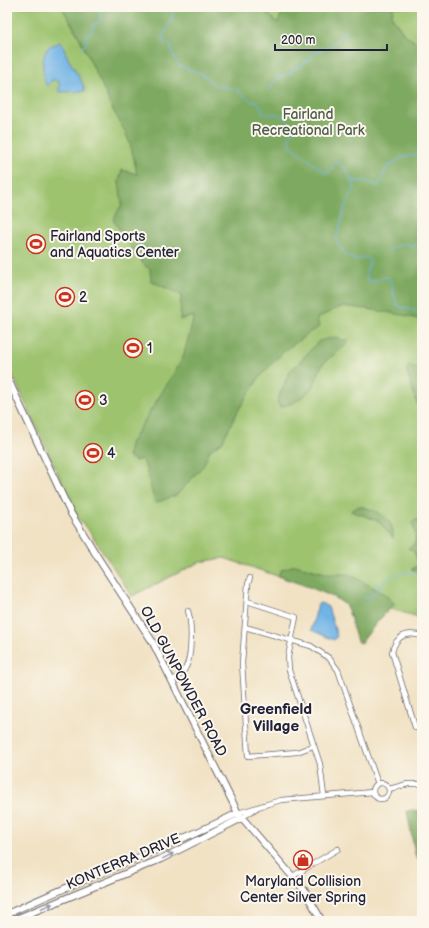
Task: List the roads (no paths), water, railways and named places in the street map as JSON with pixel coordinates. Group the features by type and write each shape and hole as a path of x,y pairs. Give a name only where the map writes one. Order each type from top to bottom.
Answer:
{"main road":[{"name":"OLD GUNPOWDER ROAD","path":"7,377 70,512 100,561 143,625 173,680 240,815 293,876 312,902 322,921"},
{"name":"KONTERRA DRIVE","path":"7,914 69,886 158,851 240,815"},
{"name":"KONTERRA DRIVE","path":"11,921 161,859 240,815"}],"street":[{"path":"250,578 242,663 248,756 297,752 313,746"},
{"path":"247,602 296,617 290,639 288,657 289,670 323,775 324,796"},
{"path":"173,680 181,674 188,663 191,620 188,611"},
{"path":"245,627 290,639 319,650 329,658 338,670 378,784"},
{"path":"422,636 406,634 399,637 394,644 392,652 415,727 422,731"},
{"path":"378,784 386,785 389,789"},
{"path":"373,792 375,786 378,784"},
{"path":"389,789 408,784 422,784"},
{"path":"373,792 378,799 384,799 388,795 389,789"},
{"path":"240,815 260,806 281,800 373,792"},
{"path":"293,876 338,849"}],"water":[{"path":"60,42 82,82 85,91 61,92 59,91 60,83 52,79 49,85 46,85 43,71 44,55 49,47"},
{"path":"321,603 328,607 337,636 334,640 311,630 318,604"}],"waterway":[{"path":"81,50 87,42 84,37 91,32 94,24 100,22 103,7"},
{"path":"171,7 173,9 172,20 162,37 163,41 171,46 173,55 179,65 199,73 216,86 236,89 249,100 258,102 262,113 279,114 284,117 293,126 293,131 289,137 291,146 324,172 329,172 336,162 345,168 355,188 344,209 336,239 339,246 346,254 355,260 367,257 370,261 366,273 367,279 371,282 385,277 389,278 398,306 422,313"},
{"path":"268,90 279,77 290,74 294,68 302,67 304,62 310,60 313,53 330,47 346,31"},
{"path":"352,182 366,181 378,186 388,165 394,164 406,156 422,155"},
{"path":"389,252 389,250 404,243 414,247 417,244 417,241 422,238"},
{"path":"422,377 419,382 422,387"},
{"path":"382,584 394,574 399,575 404,572 411,573 417,570 422,572"},
{"path":"374,585 380,585"},
{"path":"363,598 374,594 380,585"}],"place":[{"name":"Fairland Sports and Aquatics Center","path":"36,244"},
{"name":"2","path":"65,297"},
{"name":"1","path":"133,348"},
{"name":"3","path":"85,400"},
{"name":"4","path":"93,453"},
{"name":"Maryland Collision Center Silver Spring","path":"303,860"}],"district":[{"name":"Greenfield Village","path":"276,718"}],"park label":[{"name":"Fairland Recreational Park","path":"308,122"}]}
